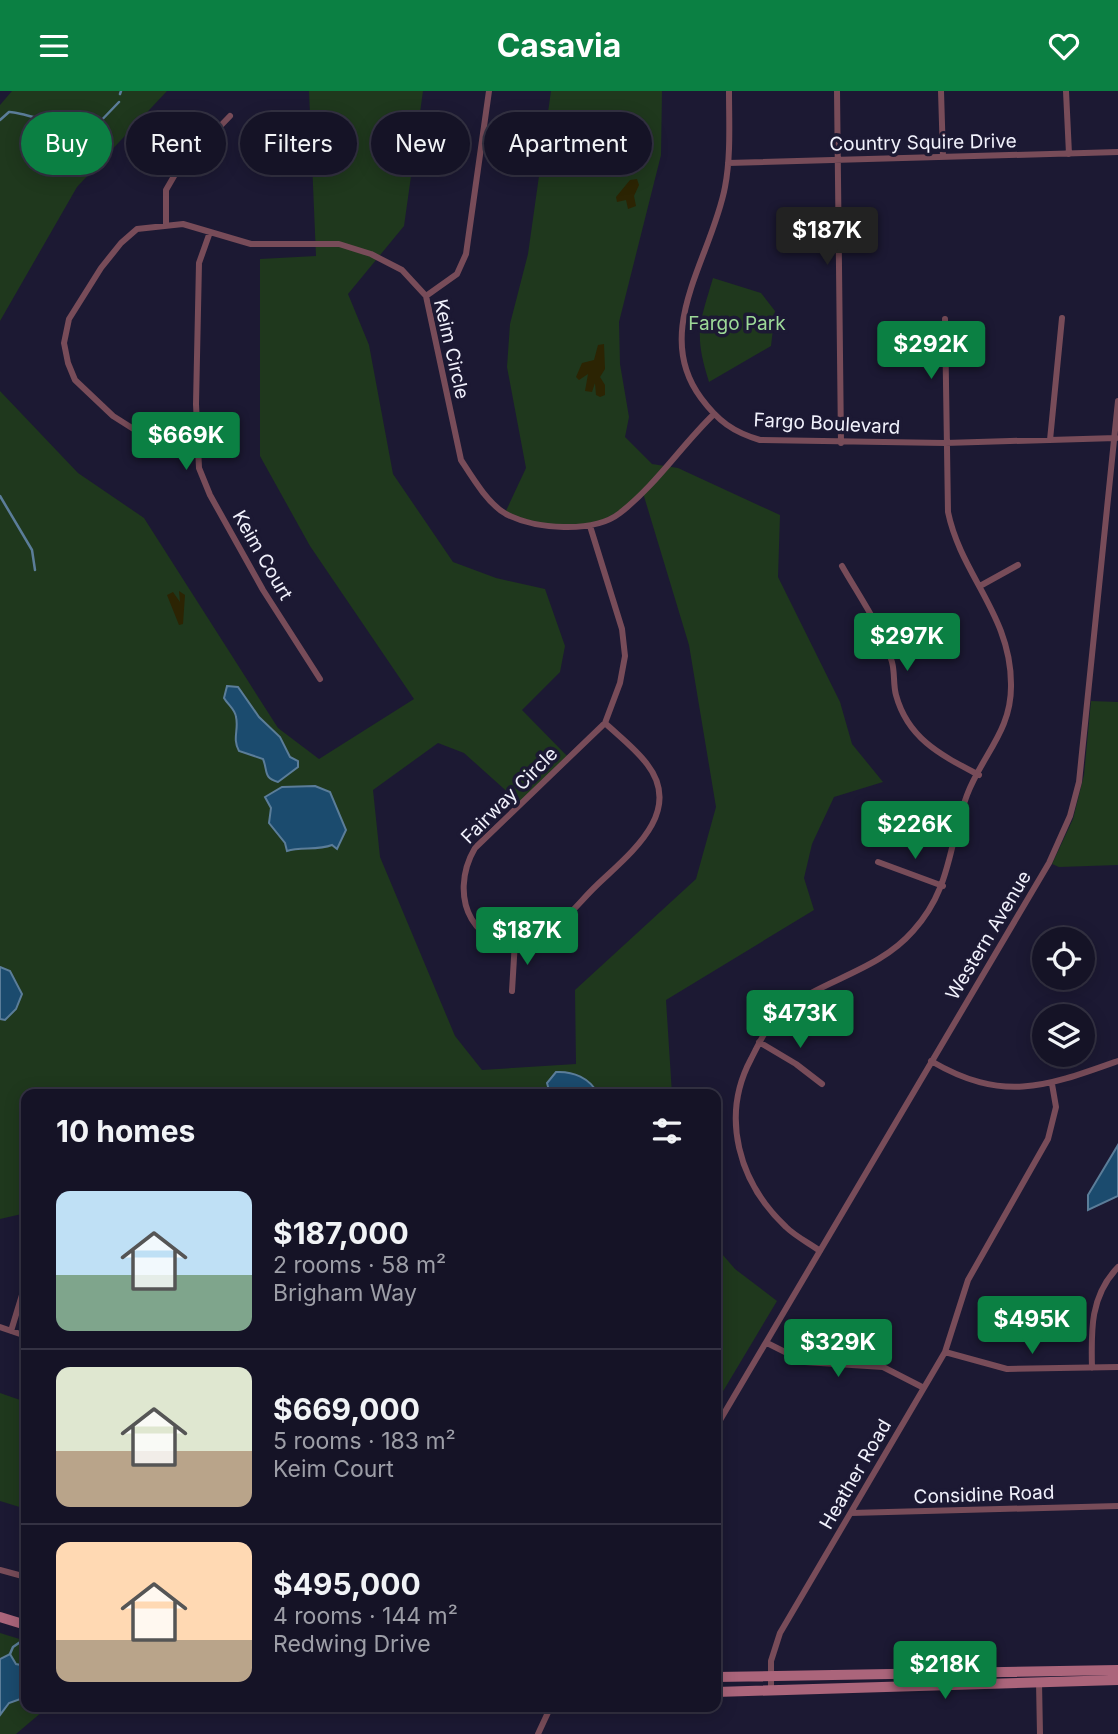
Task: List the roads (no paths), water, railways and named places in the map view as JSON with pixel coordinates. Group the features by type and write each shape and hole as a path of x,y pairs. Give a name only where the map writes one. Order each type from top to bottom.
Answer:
{"main road":[{"path":"0,1617 21,1623"},
{"path":"721,1677 1118,1670"},
{"path":"721,1692 1118,1679"}],"street":[{"path":"426,296 457,274 466,254 489,91"},
{"name":"Fargo Boulevard","path":"729,91 728,163 716,219 684,310 680,335 683,365 691,385 713,415 737,433 760,440 945,443 1116,438"},
{"path":"837,91 836,204 841,228 841,443"},
{"path":"941,91 943,157"},
{"path":"1066,91 1069,154"},
{"path":"166,224 166,190 177,171 229,116"},
{"name":"Country Squire Drive","path":"728,163 1118,152"},
{"name":"Keim Circle","path":"197,444 170,444 143,435 113,417 75,380 64,343 69,320 100,268 137,229 183,224 251,244 339,244 371,254 402,270 426,296 461,460 475,482 505,513 553,527 590,526 617,515 638,498 713,415"},
{"name":"Keim Court","path":"210,232 199,263 199,468 210,495 263,590 320,679"},
{"path":"1050,440 1062,319"},
{"path":"820,1251 786,1227 759,1196 740,1159 734,1116 742,1076 759,1042 782,1012 875,962 898,946 926,914 943,886 961,811 1004,729 1011,684 1002,632 995,612 954,541 948,512 945,320"},
{"name":"Western Avenue","path":"721,1419 1049,863 1070,816 1079,782 1118,401"},
{"name":"Fairway Circle","path":"515,941 488,937 469,916 461,891 464,865 475,848 605,723 620,683 625,656 622,629 590,526"},
{"path":"842,565 880,632 893,664 896,693 908,724 931,750 979,775"},
{"path":"980,586 1018,565"},
{"path":"512,991 515,941 537,938 558,923 648,836 659,812 657,785 648,764 605,723"},
{"path":"878,862 943,886"},
{"path":"759,1042 796,1064 822,1084"},
{"path":"931,1061 959,1076 988,1085 1020,1088 1052,1084 1118,1061"},
{"name":"Heather Road","path":"771,1690 771,1661 777,1640 945,1352 968,1280 1052,1128 1056,1107 1052,1084"},
{"path":"1092,1368 1093,1312 1102,1287 1118,1267"},
{"path":"11,1331 21,1298"},
{"path":"0,1327 21,1334"},
{"path":"767,1343 805,1362 883,1367 924,1388"},
{"path":"945,1352 1007,1369 1118,1367"},
{"name":"Considine Road","path":"850,1514 1118,1506"},
{"path":"0,1570 21,1576"},
{"path":"1039,1682 1040,1734"},
{"path":"538,1734 548,1712"}],"water":[{"path":"227,686 238,687 259,717 280,737 290,757 298,761 298,767 278,782 268,776 263,759 239,751 236,742 237,721 233,709 224,698"},
{"path":"315,786 330,792 346,830 337,849 332,845 287,851 285,843 269,823 271,808 265,797 282,787"},
{"path":"0,967 10,971 22,994 16,1009 5,1020 0,1019"},
{"path":"556,1072 569,1073 580,1077 596,1089 549,1089 547,1083"},
{"path":"1118,1145 1118,1196 1088,1210 1088,1195"},
{"path":"10,1654 16,1664 21,1665 21,1699 9,1703 0,1715 0,1659"}],"waterway":[{"path":"0,120 9,112 20,114 63,126 75,135 94,128 119,102"},
{"path":"0,496 32,550 35,570"},
{"path":"10,1654 13,1647 21,1641"}],"park label":[{"name":"Fargo Park","path":"737,323"}]}
